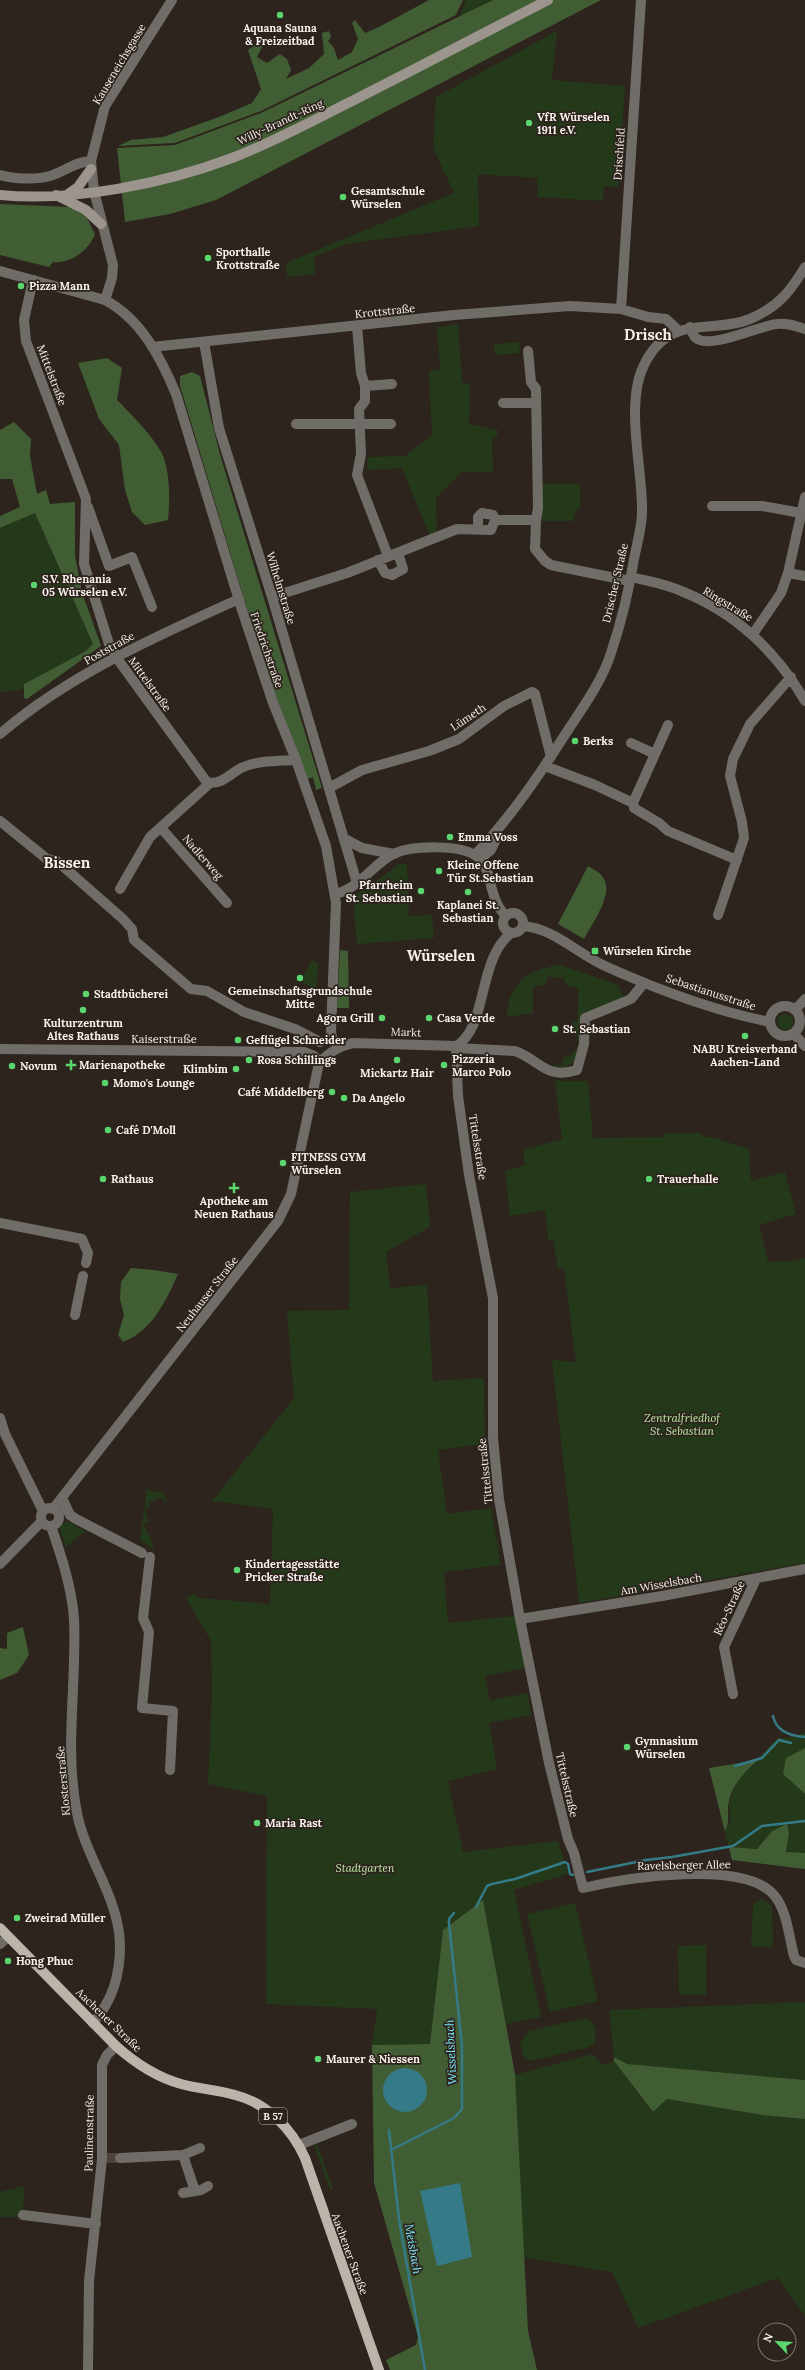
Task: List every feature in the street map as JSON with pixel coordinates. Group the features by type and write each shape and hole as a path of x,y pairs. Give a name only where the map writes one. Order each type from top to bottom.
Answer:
{"main road":[{"name":"Willy-Brandt-Ring","path":"0,195 56,195 94,192 183,174 231,158 266,144 548,0"},
{"path":"68,194 78,187 91,165"},
{"path":"56,195 86,210 101,224"},
{"name":"Aachener Straße","path":"0,1928 132,2061 154,2073 181,2084 247,2099 289,2129 299,2145 380,2370"}],"street":[{"name":"Kauseneichsgasse","path":"94,192 91,165 105,106 172,0"},
{"name":"Drischfeld","path":"621,310 641,0"},
{"path":"0,175 10,178 50,176 78,162 91,165"},
{"path":"94,192 101,224 113,265 105,300"},
{"name":"Drischer Straße","path":"478,857 551,757 594,689 611,654 630,579 643,510 636,389 639,375 651,353 679,331 690,327 736,323 767,310 790,292 805,267"},
{"name":"Friedrichstraße","path":"0,271 105,300 123,311 152,347 176,394 239,599 273,703 296,760 326,846 335,894 331,1032"},
{"name":"Mittelstraße","path":"33,280 24,320 26,341 86,499 109,566 132,557 152,607"},
{"name":"Krottstraße","path":"152,347 454,315 570,306 621,310 648,317 666,319 679,331"},
{"path":"690,327 695,338 704,342 742,335 777,324 791,324 805,329"},
{"path":"357,326 361,373 366,386 365,401 359,408 361,454 357,466 358,479 393,554 403,569 392,575 385,573 378,560"},
{"name":"Wilhelmstraße","path":"204,342 219,428 272,597 357,884"},
{"name":"Ringstraße","path":"528,351 530,382 536,389 538,508 535,549 548,563 682,591 731,617 753,634 792,677 805,701"},
{"path":"366,386 392,384"},
{"path":"504,403 536,403"},
{"path":"296,424 391,424"},
{"path":"753,634 781,593 788,573 805,497"},
{"name":"Mittelstraße","path":"86,499 84,564 107,637 116,657 206,781 210,783"},
{"path":"712,506 762,506 801,513"},
{"path":"272,597 347,573 457,529 491,530 495,520 493,515 482,513 478,517 478,529"},
{"path":"495,520 536,520"},
{"path":"788,573 805,576"},
{"name":"Poststraße","path":"0,734 49,696 116,657 160,634 239,599"},
{"path":"718,915 744,838 744,830 730,776 733,759 750,724 792,677"},
{"name":"Lümeth","path":"329,788 362,770 429,751 459,739 504,706 532,692 536,694 551,757"},
{"path":"633,803 668,725"},
{"path":"631,743 655,754"},
{"path":"120,889 143,844 210,783 217,783 242,768 260,762 296,760"},
{"path":"545,766 601,788 633,803 637,812 659,822 668,831 737,860"},
{"path":"0,821 47,859 57,860 123,919 132,929 134,940 191,989 207,991 244,1012 295,1028 320,1042"},
{"name":"Nadlerweg","path":"161,828 227,903"},
{"path":"344,839 362,848 394,854 412,850 451,848 469,851 478,857 484,865 495,902 506,916"},
{"path":"335,894 343,892 357,884 394,854"},
{"path":"456,1047 466,1037 476,1020 483,986 496,951 510,934 520,932 523,926 523,919 518,914 512,913 506,916 503,926 510,934"},
{"name":"Sebastianusstraße","path":"523,926 540,929 603,966 644,983 742,1016 770,1022"},
{"name":"Markt","path":"319,1063 330,1052 342,1046 371,1043 515,1051 523,1054 549,1072 556,1073 577,1070 584,1044 585,1018 631,999 644,983"},
{"path":"795,1010 805,999"},
{"path":"786,1006 795,1010 800,1022 794,1034 785,1036 777,1034 770,1022 773,1013 781,1007 786,1006"},
{"path":"304,1052 320,1042 331,1032 333,1041 342,1046"},
{"path":"794,1034 805,1046"},
{"name":"Tittelsstraße","path":"456,1047 458,1096 469,1175 492,1298 493,1438 499,1499 520,1619 558,1801 583,1888"},
{"name":"Kaiserstraße","path":"0,1049 304,1052"},
{"path":"304,1052 314,1056 319,1063"},
{"name":"Neuhauser Straße","path":"0,1564 49,1516 278,1221 290,1194 319,1063"},
{"path":"0,1223 82,1239 88,1253 86,1262"},
{"path":"75,1315 83,1276"},
{"name":"Klosterstraße","path":"0,1418 5,1434 49,1516 62,1558 74,1618 72,1771 76,1812 82,1832 102,1876 119,1928 117,1968 112,1998 93,2023"},
{"path":"62,1498 70,1515"},
{"path":"49,1516 70,1515 146,1555 143,1618 149,1632 142,1708 174,1712 170,1770"},
{"name":"Am Wisselsbach","path":"520,1619 756,1579 805,1569"},
{"name":"Réo-Straße","path":"733,1694 724,1647 756,1579"},
{"name":"Ravelsberger Allee","path":"583,1888 632,1877 682,1875 738,1876 754,1881 774,1895 780,1904 794,1956 796,1960 805,1962"},
{"path":"0,1944 8,1937"},
{"name":"Paulinenstraße","path":"88,2370 89,2282 104,2158 102,2065 107,2055 116,2046"},
{"path":"299,2145 352,2124"},
{"path":"120,2158 183,2155 200,2148"},
{"path":"183,2155 195,2191"},
{"path":"183,2193 195,2191 208,2186"},
{"path":"23,2215 96,2224"}],"green space":[{"path":"429,0 463,0 456,15 261,111 175,143 118,146 131,140 163,137 219,117 252,103 261,89 248,50 267,37 257,57 267,63 280,54 287,59 291,70 286,79 309,68 324,54 322,33 329,31 331,37 328,41 334,48 338,60 352,52 358,39 352,23 355,20 365,33"},
{"path":"466,0 493,0 459,17"},
{"path":"493,0 601,0 216,200 170,214 125,222 117,148 175,145 261,113"},
{"name":"VfR Würselen 1911 e.V.","path":"557,31 552,80 625,86 618,187 604,186 603,201 538,197 537,178 478,174 479,226 346,244 314,257 315,274 287,277 286,263 454,193 433,148 436,97"},
{"path":"0,204 70,207 86,216 95,234 84,250 78,255 66,261 53,262 49,267 0,255"},
{"path":"458,324 462,382 470,384 469,424 498,430 497,437 492,438 493,472 462,472 436,498 437,533 430,536 402,468 367,470 368,457 405,456 432,435 429,371 440,369 437,327"},
{"path":"520,342 519,353 495,355 494,344"},
{"path":"107,358 122,368 117,400 150,436 161,451 164,458 169,489 168,520 145,525 132,512 125,490 119,445 99,419 78,363"},
{"path":"192,372 200,376 221,458 322,788 316,790 313,777 307,779 291,735 275,702 180,386 180,376"},
{"path":"14,422 31,439 30,456 37,494 46,490 50,504 75,502 75,556 82,592 101,646 27,699 24,698 24,684 86,651 93,644 35,513 0,528 0,516 20,507 12,479 0,479 0,430"},
{"path":"541,484 580,484 580,507 576,511 573,521 541,521"},
{"name":"S.V. Rhenania 05 Würselen e.V.","path":"35,513 93,644 86,651 24,684 22,690 0,692 0,528"},
{"path":"399,864 407,864 409,916 432,915 434,938 357,944 353,895 366,889"},
{"path":"588,866 601,875 605,882 606,890 602,907 584,939 558,924"},
{"path":"340,950 348,951 349,1008 337,1008"},
{"path":"312,960 319,964 316,990 300,981"},
{"path":"560,965 618,985 624,998 587,1013 580,1050 576,1058 563,1068 554,1067 555,1064 562,1066 564,1057 569,1057 578,1047 578,1036 571,1035 571,1023 578,1021 578,988 566,985 564,978 548,977 546,984 533,987 533,1013 507,1017 511,995 522,980 529,974 538,970"},
{"path":"785,1014 792,1019 793,1022 788,1029 785,1030 778,1025 777,1022 782,1015"},
{"name":"Zentralfriedhof St. Sebastian","path":"555,1081 588,1081 593,1138 664,1137 664,1133 701,1133 702,1136 715,1138 749,1149 751,1181 785,1172 796,1214 759,1225 768,1262 793,1261 805,1258 805,1563 579,1603 552,1360 576,1362 564,1268 558,1269 553,1240 548,1240 545,1210 510,1216 505,1171 525,1165 523,1150 562,1139"},
{"name":"Stadtgarten","path":"426,1184 430,1227 386,1252 390,1288 427,1285 433,1381 484,1378 485,1444 438,1450 447,1514 491,1508 501,1565 444,1572 448,1623 516,1616 525,1668 485,1676 490,1700 528,1693 531,1715 489,1723 497,1769 448,1781 463,1852 558,1841 568,1874 514,1890 541,2017 506,2024 483,1900 443,1930 430,2044 372,2045 377,2009 266,2004 267,1796 208,1784 212,1694 211,1641 186,1598 194,1593 200,1598 270,1604 273,1509 212,1501 294,1398 287,1311 349,1310 350,1192"},
{"path":"131,1268 178,1274 163,1304 150,1323 142,1331 123,1342 118,1335 124,1315 120,1299 121,1282"},
{"path":"147,1490 164,1493 166,1501 164,1502 161,1497 148,1503 150,1508 145,1510 149,1522 144,1524 154,1547 152,1548 140,1540"},
{"path":"67,1521 85,1531 66,1547 59,1527"},
{"path":"23,1627 29,1655 17,1673 0,1680 0,1648 7,1649 7,1633"},
{"path":"805,1732 805,1748 786,1758 799,1789 805,1794 805,1853 786,1853 789,1833 772,1831 757,1849 729,1847 725,1832 730,1822 729,1802 739,1778 777,1738 793,1737"},
{"path":"805,1748 805,1794 783,1774 786,1758"},
{"path":"758,1760 744,1774 733,1789 729,1801 728,1823 725,1832 709,1768"},
{"path":"787,1824 789,1833 786,1852 805,1853 805,1869 732,1860 729,1847 757,1849 772,1831"},
{"path":"762,1899 772,1906 773,1947 755,1947 751,1945 753,1904"},
{"path":"483,1900 515,2074 528,2331 537,2370 390,2370 386,2360 416,2345 418,2337 374,2183 372,2045 430,2044 443,1930"},
{"path":"575,1903 598,2001 550,2012 527,1914"},
{"path":"706,1945 706,1995 679,1995 678,1946"},
{"path":"805,2002 805,2080 627,2064 614,2057 609,2010"},
{"path":"585,2018 592,2021 596,2029 595,2043 589,2047 536,2060 529,2060 523,2056 520,2043 529,2031"},
{"path":"592,2054 603,2065 614,2061 652,2112 667,2099 762,2115 805,2119 805,2316 778,2278 638,2328 612,2272 523,2257 515,2075"},
{"path":"614,2057 627,2064 805,2080 805,2119 762,2115 667,2099 653,2112 614,2061"},
{"path":"317,2144 333,2189 330,2190 314,2145"},
{"path":"24,2186 23,2217 0,2217 0,2192"}],"water":[{"path":"401,2068 409,2068 421,2074 427,2086 427,2094 421,2106 409,2112 401,2112 389,2106 383,2094 383,2086 389,2074"},
{"path":"460,2183 472,2257 437,2266 420,2191"}],"waterway":[{"path":"773,1716 777,1725 784,1732 805,1737"},
{"path":"735,1766 762,1758 779,1740 791,1743"},
{"name":"Wisselsbach","path":"587,1872 646,1860 733,1846 762,1826 805,1821"},
{"name":"Wisselsbach","path":"476,1907 487,1886 492,1884 515,1879 565,1862 568,1864 570,1874 573,1875"},
{"name":"Wisselsbach","path":"391,2150 454,2118 462,2109 462,2046 449,1923 449,1919 454,1913"},
{"name":"Meisbach","path":"389,2130 399,2219 425,2370"}],"tunnel":[{"path":"107,2158 120,2158"}],"place":[{"name":"Aquana Sauna & Freizeitbad","path":"280,15"},
{"name":"VfR Würselen 1911 e.V.","path":"529,123"},
{"name":"Gesamtschule Würselen","path":"343,197"},
{"name":"Sporthalle Krottstraße","path":"208,258"},
{"name":"Pizza Mann","path":"21,286"},
{"name":"S.V. Rhenania 05 Würselen e.V.","path":"34,585"},
{"name":"Berks","path":"575,741"},
{"name":"Emma Voss","path":"450,837"},
{"name":"Kleine Offene Tür St.Sebastian","path":"439,871"},
{"name":"Pfarrheim St. Sebastian","path":"421,891"},
{"name":"Kaplanei St. Sebastian","path":"468,892"},
{"name":"Würselen Kirche","path":"595,951"},
{"name":"Gemeinschaftsgrundschule Mitte","path":"300,978"},
{"name":"Stadtbücherei","path":"86,994"},
{"name":"Kulturzentrum Altes Rathaus","path":"83,1010"},
{"name":"Agora Grill","path":"382,1018"},
{"name":"Casa Verde","path":"429,1018"},
{"name":"St. Sebastian","path":"555,1029"},
{"name":"NABU Kreisverband Aachen-Land","path":"745,1036"},
{"name":"Geflügel Schneider","path":"238,1040"},
{"name":"Rosa Schillings","path":"249,1060"},
{"name":"Mickartz Hair","path":"397,1060"},
{"name":"Marienapotheke","path":"71,1065"},
{"name":"Pizzeria Marco Polo","path":"444,1065"},
{"name":"Novum","path":"12,1066"},
{"name":"Klimbim","path":"236,1069"},
{"name":"Momo's Lounge","path":"105,1083"},
{"name":"Café Middelberg","path":"332,1092"},
{"name":"Da Angelo","path":"344,1098"},
{"name":"Café D'Moll","path":"108,1130"},
{"name":"FITNESS GYM Würselen","path":"283,1163"},
{"name":"Rathaus","path":"103,1179"},
{"name":"Trauerhalle","path":"649,1179"},
{"name":"Apotheke am Neuen Rathaus","path":"234,1188"},
{"name":"Kindertagesstätte Pricker Straße","path":"237,1570"},
{"name":"Gymnasium Würselen","path":"627,1747"},
{"name":"Maria Rast","path":"257,1823"},
{"name":"Zweirad Müller","path":"17,1918"},
{"name":"Hong Phuc","path":"8,1961"},
{"name":"Maurer & Niessen","path":"318,2059"}],"district":[{"name":"Drisch","path":"648,335"},
{"name":"Bissen","path":"67,863"},
{"name":"Würselen","path":"441,956"}]}
